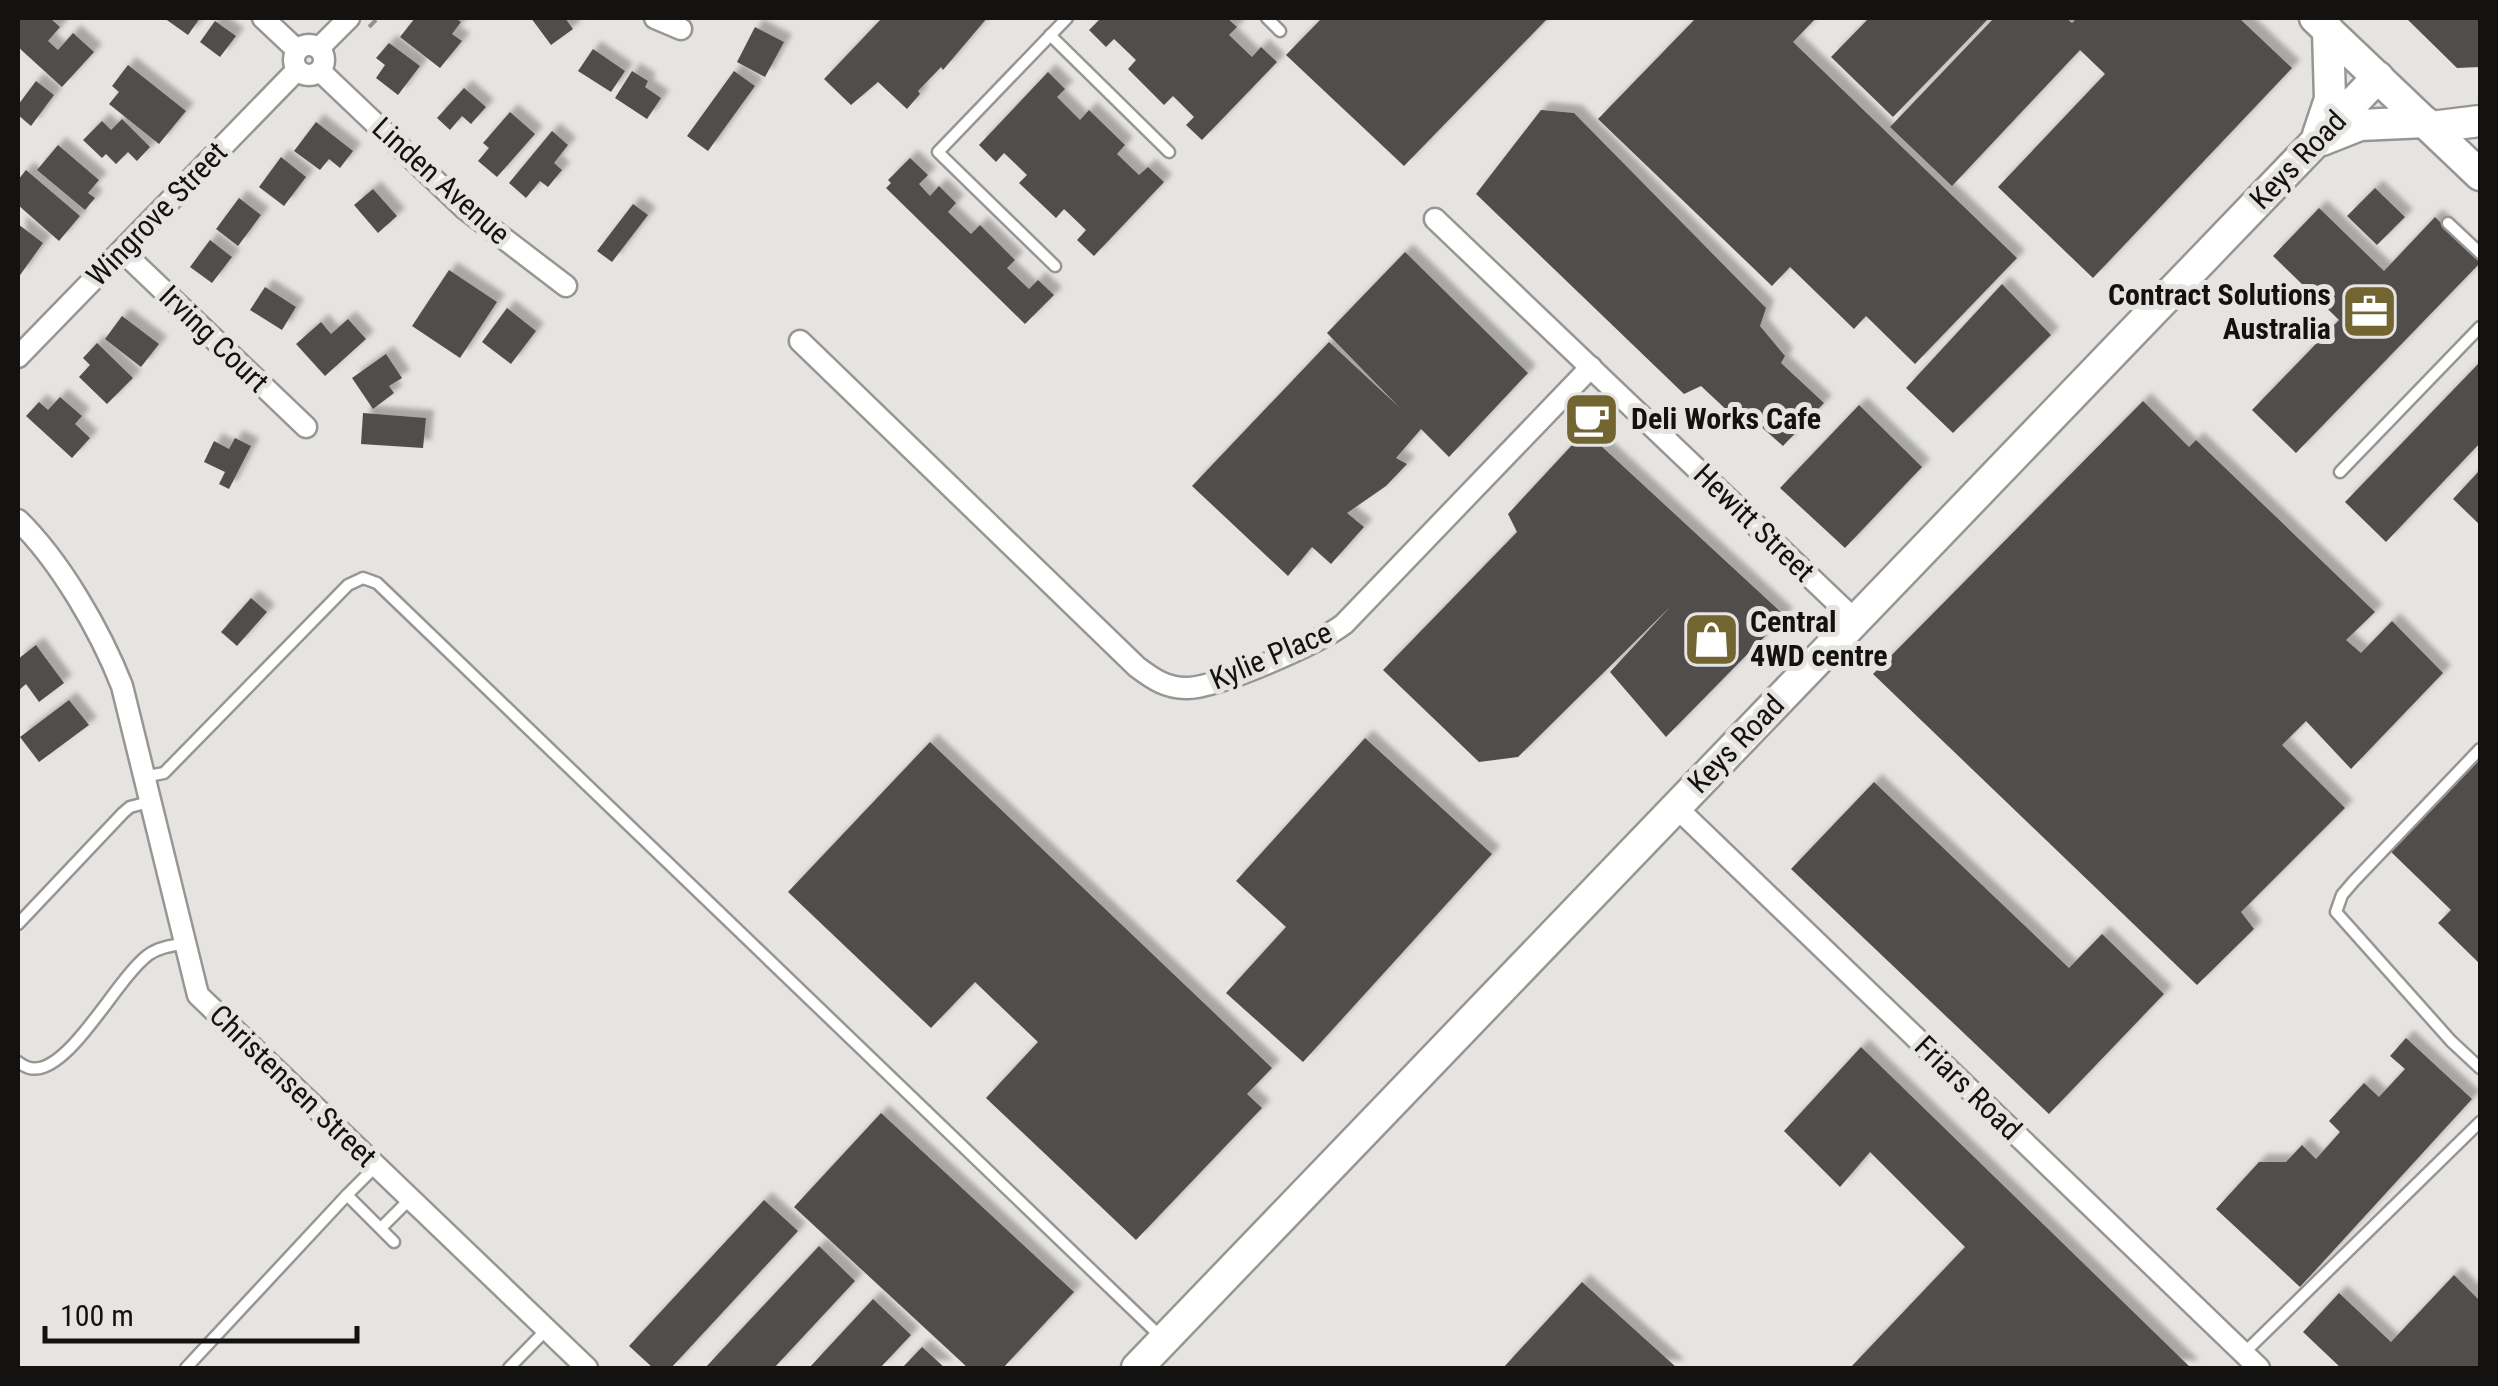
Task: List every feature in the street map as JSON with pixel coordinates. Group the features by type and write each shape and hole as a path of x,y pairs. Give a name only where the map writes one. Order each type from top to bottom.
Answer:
{"street":[{"path":"263,18 304,56"},
{"name":"Wingrove Street","path":"18,358 304,56 349,18"},
{"path":"655,18 681,28"},
{"path":"2322,24 2479,170"},
{"path":"2314,143 2330,99 2322,24"},
{"name":"Linden Avenue","path":"304,56 324,57 320,71 464,208 566,286"},
{"name":"Keys Road","path":"1137,1368 2378,77"},
{"path":"2314,143 2360,126 2480,121"},
{"name":"Hewitt Street","path":"1435,219 1855,620"},
{"name":"Irving Court","path":"122,251 306,427"},
{"name":"Kylie Place","path":"800,341 1138,667 1155,681 1190,689 1209,685 1319,640 1344,624 1591,367"},
{"name":"Christensen Street","path":"18,520 42,546 106,650 122,686 198,995 588,1368"},
{"name":"Friars Road","path":"1676,807 2251,1361"}],"lane":[{"path":"1055,266 938,152 1068,18"},
{"path":"1267,18 1280,31"},
{"path":"1050,35 1169,152"},
{"path":"2448,223 2480,253"},
{"path":"2340,472 2480,327"},
{"path":"143,777 164,773 348,584 363,578 377,583 1164,1340"},
{"path":"2480,749 2354,880 2342,895 2336,912 2450,1041 2480,1068"},
{"path":"18,924 123,813 150,802"},
{"path":"18,1062 32,1069 49,1064 78,1038 150,954 185,944"},
{"path":"2251,1361 2480,1122"},
{"path":"186,1368 376,1166"},
{"path":"348,1195 394,1242"},
{"path":"381,1228 410,1198"},
{"path":"509,1368 546,1329"}],"building":[{"path":"18,18 50,18 60,27 48,41 58,50 73,33 94,52 62,87 18,47"},
{"path":"164,18 200,18 188,35"},
{"path":"415,18 455,18 461,22 452,34 462,41 440,68 400,37"},
{"path":"531,18 565,18 573,29 551,45"},
{"path":"882,18 987,18 943,70 941,67 918,91 920,94 907,109 878,82 851,105 824,79"},
{"path":"1101,18 1227,18 1237,27 1229,35 1252,57 1261,47 1277,62 1202,140 1186,125 1194,117 1173,96 1164,105 1128,69 1136,60 1114,39 1106,47 1089,30"},
{"path":"1322,18 1548,18 1404,166 1286,55"},
{"path":"1696,18 1816,18 1793,42 2017,258 1915,364 1866,316 1854,329 1790,267 1772,286 1598,119"},
{"path":"1869,18 1989,18 1893,117 1831,57"},
{"path":"1994,18 2066,18 2072,23 2077,18 2239,18 2292,68 2093,278 1998,187 2105,74 2080,50 1952,186 1890,127"},
{"path":"2406,18 2480,18 2480,67 2457,68"},
{"path":"215,21 236,36 220,57 200,42"},
{"path":"755,27 784,42 765,77 737,62"},
{"path":"389,43 420,66 398,95 376,78 385,65 376,58"},
{"path":"593,49 625,71 611,92 578,71"},
{"path":"128,65 186,111 159,144 109,104 119,92 112,86"},
{"path":"632,71 648,81 645,87 661,98 647,119 615,98"},
{"path":"734,71 755,86 708,151 687,136"},
{"path":"1048,72 1065,89 1057,97 1080,120 1089,110 1125,145 1117,154 1139,175 1148,167 1164,182 1094,256 1077,240 1086,230 1064,209 1056,218 1019,183 1027,175 1004,153 996,162 979,145"},
{"path":"36,81 54,95 31,126 18,115 18,105"},
{"path":"464,88 486,107 471,124 462,116 450,130 437,118"},
{"path":"1541,110 1574,113 1766,308 1760,326 1785,356 1781,363 1824,403 1783,446 1741,409 1732,415 1701,386 1684,394 1476,194"},
{"path":"510,112 535,134 497,177 478,161 489,148 483,143"},
{"path":"122,119 150,147 137,161 128,152 116,164 106,154 102,158 83,140 102,121 111,130"},
{"path":"316,122 353,151 340,168 329,159 320,170 294,151"},
{"path":"552,131 568,145 554,163 562,170 548,187 540,181 526,198 509,183"},
{"path":"58,145 99,180 88,193 95,198 85,210 37,170"},
{"path":"281,157 306,177 284,206 259,187"},
{"path":"910,158 928,175 919,184 930,196 939,186 956,203 948,212 971,234 980,225 1015,260 1007,268 1029,289 1038,280 1054,295 1025,324 886,188 891,183 888,180"},
{"path":"26,170 80,216 59,241 18,205 18,180"},
{"path":"2375,188 2405,217 2377,245 2347,216"},
{"path":"373,189 397,216 378,233 354,205"},
{"path":"239,198 261,215 238,246 216,229"},
{"path":"633,204 648,215 612,262 597,251"},
{"path":"2319,208 2384,271 2435,217 2480,263 2296,453 2252,410 2339,320 2273,256"},
{"path":"18,224 43,243 18,278"},
{"path":"210,240 232,257 212,283 190,267"},
{"path":"1405,252 1528,373 1449,457 1421,429 1396,458 1407,464 1386,486 1347,513 1364,527 1331,564 1312,547 1288,576 1192,486 1329,342 1400,408 1327,333"},
{"path":"449,270 497,302 460,358 412,326"},
{"path":"2002,284 2051,335 1953,433 1906,388"},
{"path":"265,287 296,307 282,330 250,310"},
{"path":"507,308 536,331 511,364 482,342"},
{"path":"122,316 159,344 141,367 105,339"},
{"path":"348,319 366,339 325,376 296,344 321,322 331,334"},
{"path":"97,343 133,378 107,404 79,377 90,365 83,358"},
{"path":"386,354 402,378 389,386 394,393 373,409 352,378"},
{"path":"2480,362 2480,443 2386,542 2345,502"},
{"path":"60,397 82,416 75,424 90,438 72,458 26,416 39,402 48,410"},
{"path":"2143,401 2189,447 2196,440 2375,612 2346,640 2361,653 2392,621 2443,673 2351,769 2306,721 2282,745 2345,808 2241,912 2254,929 2197,985 1873,674"},
{"path":"1859,405 1922,467 1845,548 1780,488"},
{"path":"363,413 426,418 423,448 361,444"},
{"path":"1585,431 1785,616 1666,737 1610,672 1671,606 1518,757 1479,762 1383,670 1517,532 1508,514"},
{"path":"235,438 251,446 229,489 219,484 225,472 204,462 214,441 229,449"},
{"path":"2480,470 2480,525 2453,499"},
{"path":"251,598 267,612 237,646 221,632"},
{"path":"36,645 64,683 39,702 26,684 18,691 18,659"},
{"path":"69,700 89,725 39,762 20,737"},
{"path":"1365,738 1492,854 1303,1062 1226,993 1286,927 1236,881"},
{"path":"930,742 1272,1068 1247,1094 1262,1108 1136,1240 986,1098 1038,1042 975,982 931,1028 788,892"},
{"path":"2480,753 2480,964 2438,923 2451,910 2387,848"},
{"path":"1874,782 2069,968 2102,934 2164,994 2049,1114 1791,869"},
{"path":"2406,1038 2472,1099 2300,1287 2216,1209 2259,1162 2286,1162 2302,1145 2316,1159 2340,1132 2329,1121 2364,1083 2379,1097 2405,1069 2390,1056"},
{"path":"1861,1047 2191,1368 1850,1368 1965,1247 1870,1152 1840,1187 1784,1131"},
{"path":"881,1113 1074,1292 1003,1368 968,1368 794,1207"},
{"path":"764,1200 798,1231 671,1368 653,1368 629,1346"},
{"path":"819,1246 855,1281 774,1368 705,1368"},
{"path":"2454,1275 2480,1301 2480,1368 2341,1368 2303,1332 2339,1293 2391,1342"},
{"path":"1582,1282 1677,1368 1503,1368"},
{"path":"873,1299 911,1335 880,1368 809,1368"},
{"path":"922,1347 945,1368 902,1368"}],"place":[{"name":"Contract Solutions Australia","path":"2370,312"},
{"name":"Deli Works Cafe","path":"1592,419"},
{"name":"Central 4WD centre","path":"1711,639"}]}
